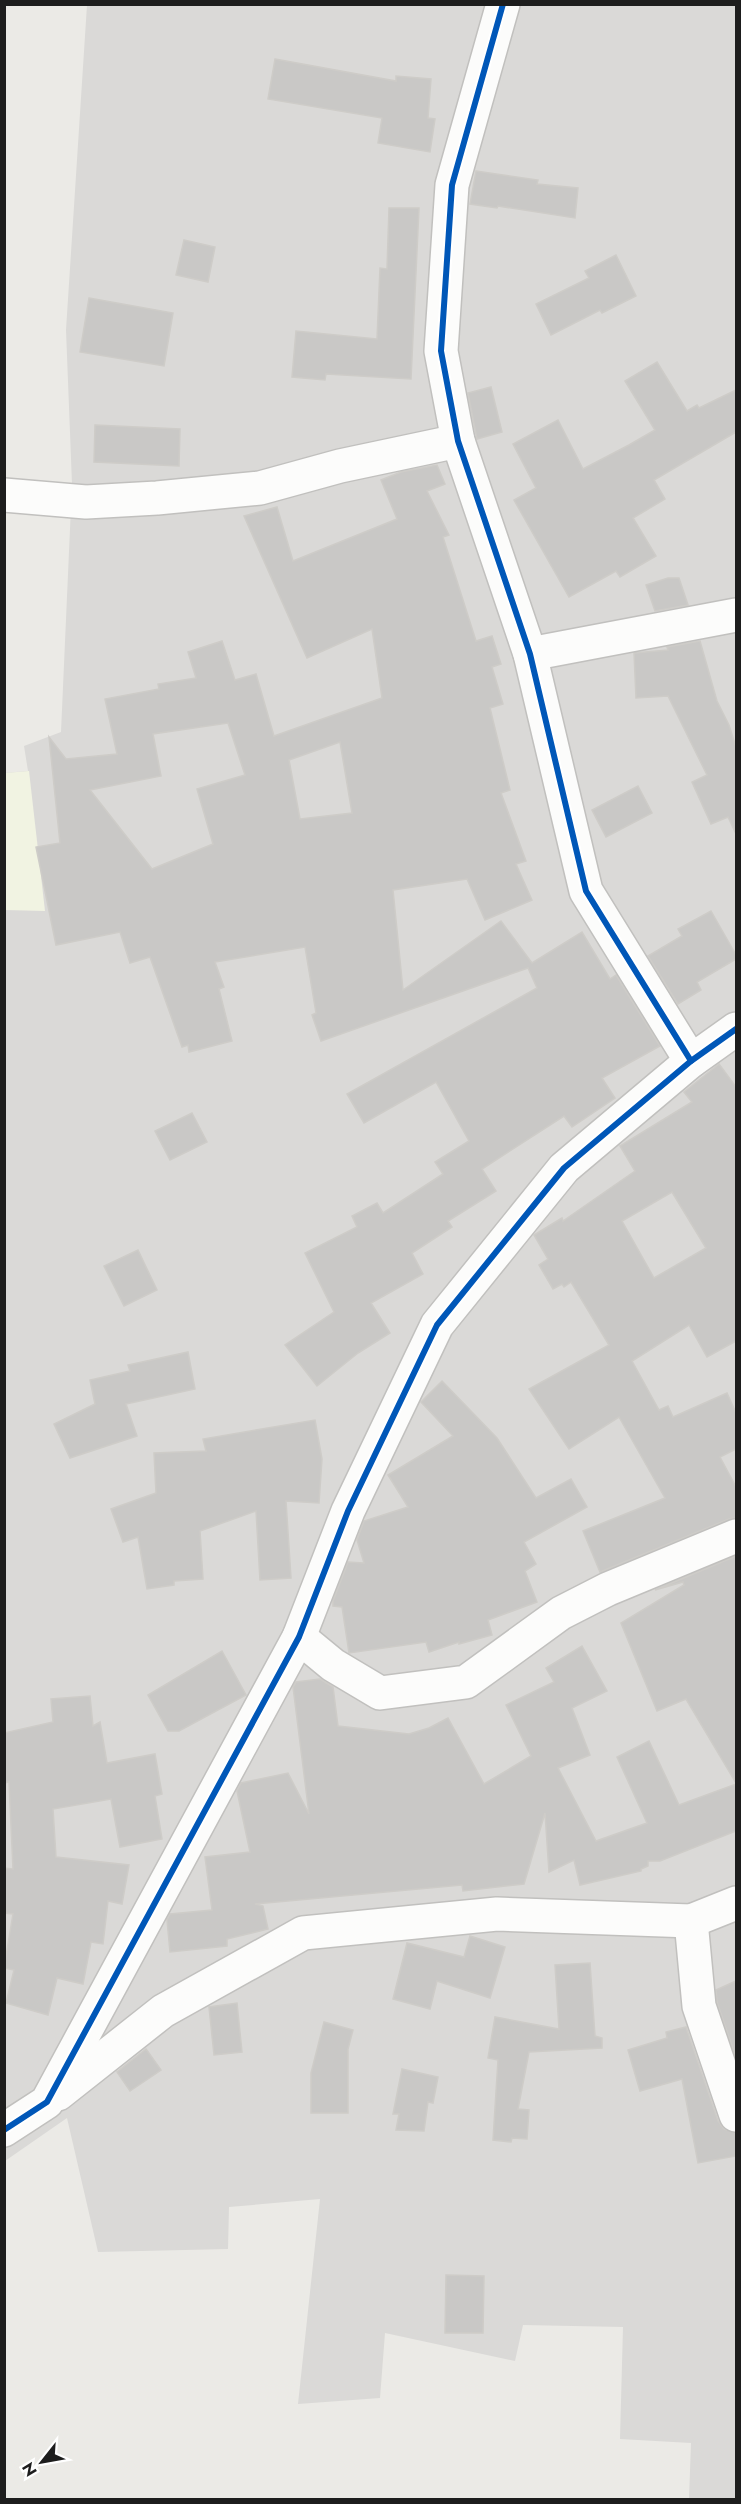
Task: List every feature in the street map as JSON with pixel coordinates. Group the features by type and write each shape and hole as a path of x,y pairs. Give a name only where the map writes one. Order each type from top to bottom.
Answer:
{"street":[{"path":"503,4 452,185 441,351 458,441 530,654 586,891 691,1061"},
{"path":"4,495 86,502 260,488 340,466 458,441"},
{"path":"530,654 736,615"},
{"path":"47,2102 299,1637 348,1511 437,1325 564,1168 691,1061 736,1029"},
{"path":"299,1637 333,1665 380,1693 466,1682 561,1613 608,1589 736,1536"},
{"path":"4,2130 47,2102 163,2011 303,1933 497,1914 691,1921 736,1903"},
{"path":"691,1921 699,2006 736,2115"}],"shaded area":[{"path":"87,5 736,5 736,2499 689,2499 691,2443 620,2439 623,2327 523,2325 515,2361 385,2333 380,2398 298,2404 320,2199 229,2207 228,2249 98,2252 67,2118 5,2161 4,773 28,771 24,746 61,732 72,484 66,330"},
{"path":"29,771 45,911 5,910 5,773"}],"building":[{"path":"275,59 396,81 396,76 431,79 428,118 435,119 430,152 378,143 382,118 268,99"},
{"path":"476,171 538,180 537,184 578,188 575,218 470,204"},
{"path":"389,208 419,208 411,379 326,374 325,380 292,377 296,331 377,339 380,268 387,269"},
{"path":"184,240 215,247 208,282 176,275"},
{"path":"616,255 636,296 602,313 600,310 551,335 536,304 589,278 585,271"},
{"path":"89,298 173,313 164,366 80,352"},
{"path":"657,362 687,411 697,405 699,408 736,390 736,432 654,480 665,499 633,518 656,556 620,577 616,571 569,597 514,500 536,488 513,444 558,420 583,469 629,445 655,430 625,381"},
{"path":"491,387 502,432 477,439 468,393"},
{"path":"95,425 180,429 179,466 94,462"},
{"path":"437,465 445,484 427,491 449,535 443,537 476,641 492,636 501,664 492,667 503,704 490,708 510,790 501,793 526,861 516,864 532,900 485,920 467,879 393,890 403,990 501,921 532,963 582,932 610,979 616,975 660,1046 602,1078 615,1098 572,1127 564,1116 482,1169 496,1191 448,1221 452,1227 412,1253 423,1274 371,1303 390,1333 358,1353 317,1386 285,1345 334,1312 305,1253 357,1227 352,1216 377,1203 383,1213 443,1174 435,1162 469,1141 436,1082 364,1123 347,1094 537,988 528,968 321,1041 312,1015 316,1013 305,947 215,962 224,987 219,989 232,1041 189,1052 188,1045 182,1047 150,957 130,963 120,932 56,945 36,847 60,843 49,737 66,759 117,754 105,699 159,689 158,684 196,678 188,652 222,641 235,680 256,674 274,736 382,698 372,629 307,658 244,516 277,507 293,561 397,519 381,480 401,472","holes":["228,723 245,775 197,789 213,844 152,869 90,790 161,776 153,734","340,742 352,813 300,819 289,760"]},
{"path":"668,578 679,578 688,605 655,611 646,585"},
{"path":"700,641 717,701 729,725 736,747 736,834 728,817 711,824 692,782 707,775 668,696 636,698 634,653 668,650 667,647"},
{"path":"638,786 652,813 606,837 592,810"},
{"path":"711,911 736,955 736,959 697,982 701,990 678,1004 648,956 682,936 678,929"},
{"path":"719,1064 736,1087 736,1341 707,1357 689,1325 632,1361 659,1410 668,1406 673,1417 727,1393 736,1413 736,1449 720,1457 736,1487 736,1518 600,1572 583,1531 665,1498 619,1417 569,1449 529,1389 609,1345 571,1282 564,1287 562,1284 553,1289 539,1265 548,1259 534,1235 562,1218 563,1221 635,1171 620,1146 692,1102 684,1092","holes":["672,1192 706,1248 654,1278 622,1221"]},
{"path":"192,1113 207,1142 170,1160 155,1131"},
{"path":"138,1250 157,1290 124,1306 104,1266"},
{"path":"188,1352 195,1389 126,1404 137,1436 70,1458 54,1424 95,1404 90,1380 130,1371 128,1365"},
{"path":"442,1381 497,1438 536,1498 571,1479 587,1507 524,1542 536,1564 525,1571 537,1602 488,1620 492,1635 459,1644 459,1642 429,1652 426,1642 349,1653 342,1607 333,1606 333,1601 348,1562 364,1563 357,1540 364,1521 408,1507 388,1475 453,1436 421,1402"},
{"path":"315,1420 322,1459 319,1503 286,1501 291,1578 260,1580 256,1511 200,1531 203,1579 174,1581 174,1585 147,1589 138,1537 123,1542 111,1509 156,1493 154,1453 206,1451 203,1439"},
{"path":"736,1556 736,1783 686,1699 657,1711 621,1623 684,1585 683,1582 655,1590"},
{"path":"582,1646 607,1691 572,1708 590,1755 558,1768 596,1841 647,1823 617,1757 649,1741 679,1805 736,1784 736,1831 660,1861 648,1861 648,1866 641,1871 580,1885 574,1860 549,1872 545,1813 524,1884 463,1891 462,1885 255,1904 263,1906 268,1929 227,1939 227,1946 170,1952 167,1920 170,1914 212,1910 205,1857 250,1852 237,1791 241,1783 288,1773 309,1814 293,1687 296,1682 320,1679 333,1687 338,1726 409,1734 429,1728 448,1718 484,1784 531,1756 506,1705 554,1682 546,1668"},
{"path":"222,1651 246,1695 179,1731 168,1731 148,1695"},
{"path":"90,1696 93,1726 100,1722 107,1763 155,1754 162,1794 155,1796 162,1839 120,1847 111,1799 53,1809 56,1857 129,1865 122,1904 108,1901 103,1944 91,1942 83,1984 57,1978 48,2015 6,2003 14,1970 4,1968 13,1914 4,1913 4,1868 13,1869 9,1782 4,1783 4,1733 53,1722 51,1699"},
{"path":"470,1936 505,1947 490,1998 437,1981 430,2009 393,1999 407,1943 464,1957"},
{"path":"590,1963 595,2036 602,2038 602,2048 529,2052 518,2109 529,2110 527,2139 512,2138 511,2142 493,2140 498,2060 488,2058 495,2017 559,2029 555,1965"},
{"path":"736,1981 736,2058 717,2002 716,1990"},
{"path":"237,2003 242,2052 214,2055 209,2007"},
{"path":"324,2022 353,2030 348,2049 348,2113 311,2113 311,2073"},
{"path":"686,2027 718,2121 724,2129 736,2133 736,2156 698,2163 682,2079 640,2091 628,2050 667,2038 666,2032"},
{"path":"146,2049 161,2070 130,2091 117,2072"},
{"path":"402,2069 438,2077 433,2103 428,2102 424,2131 396,2130 399,2114 393,2114"},
{"path":"446,2275 484,2276 483,2333 445,2333"}],"cycle path":[{"path":"503,4 452,185 441,351 458,441 530,654 586,891 691,1061"},
{"path":"4,2130 47,2102 299,1637 348,1511 437,1325 564,1168 691,1061 736,1029"}]}
